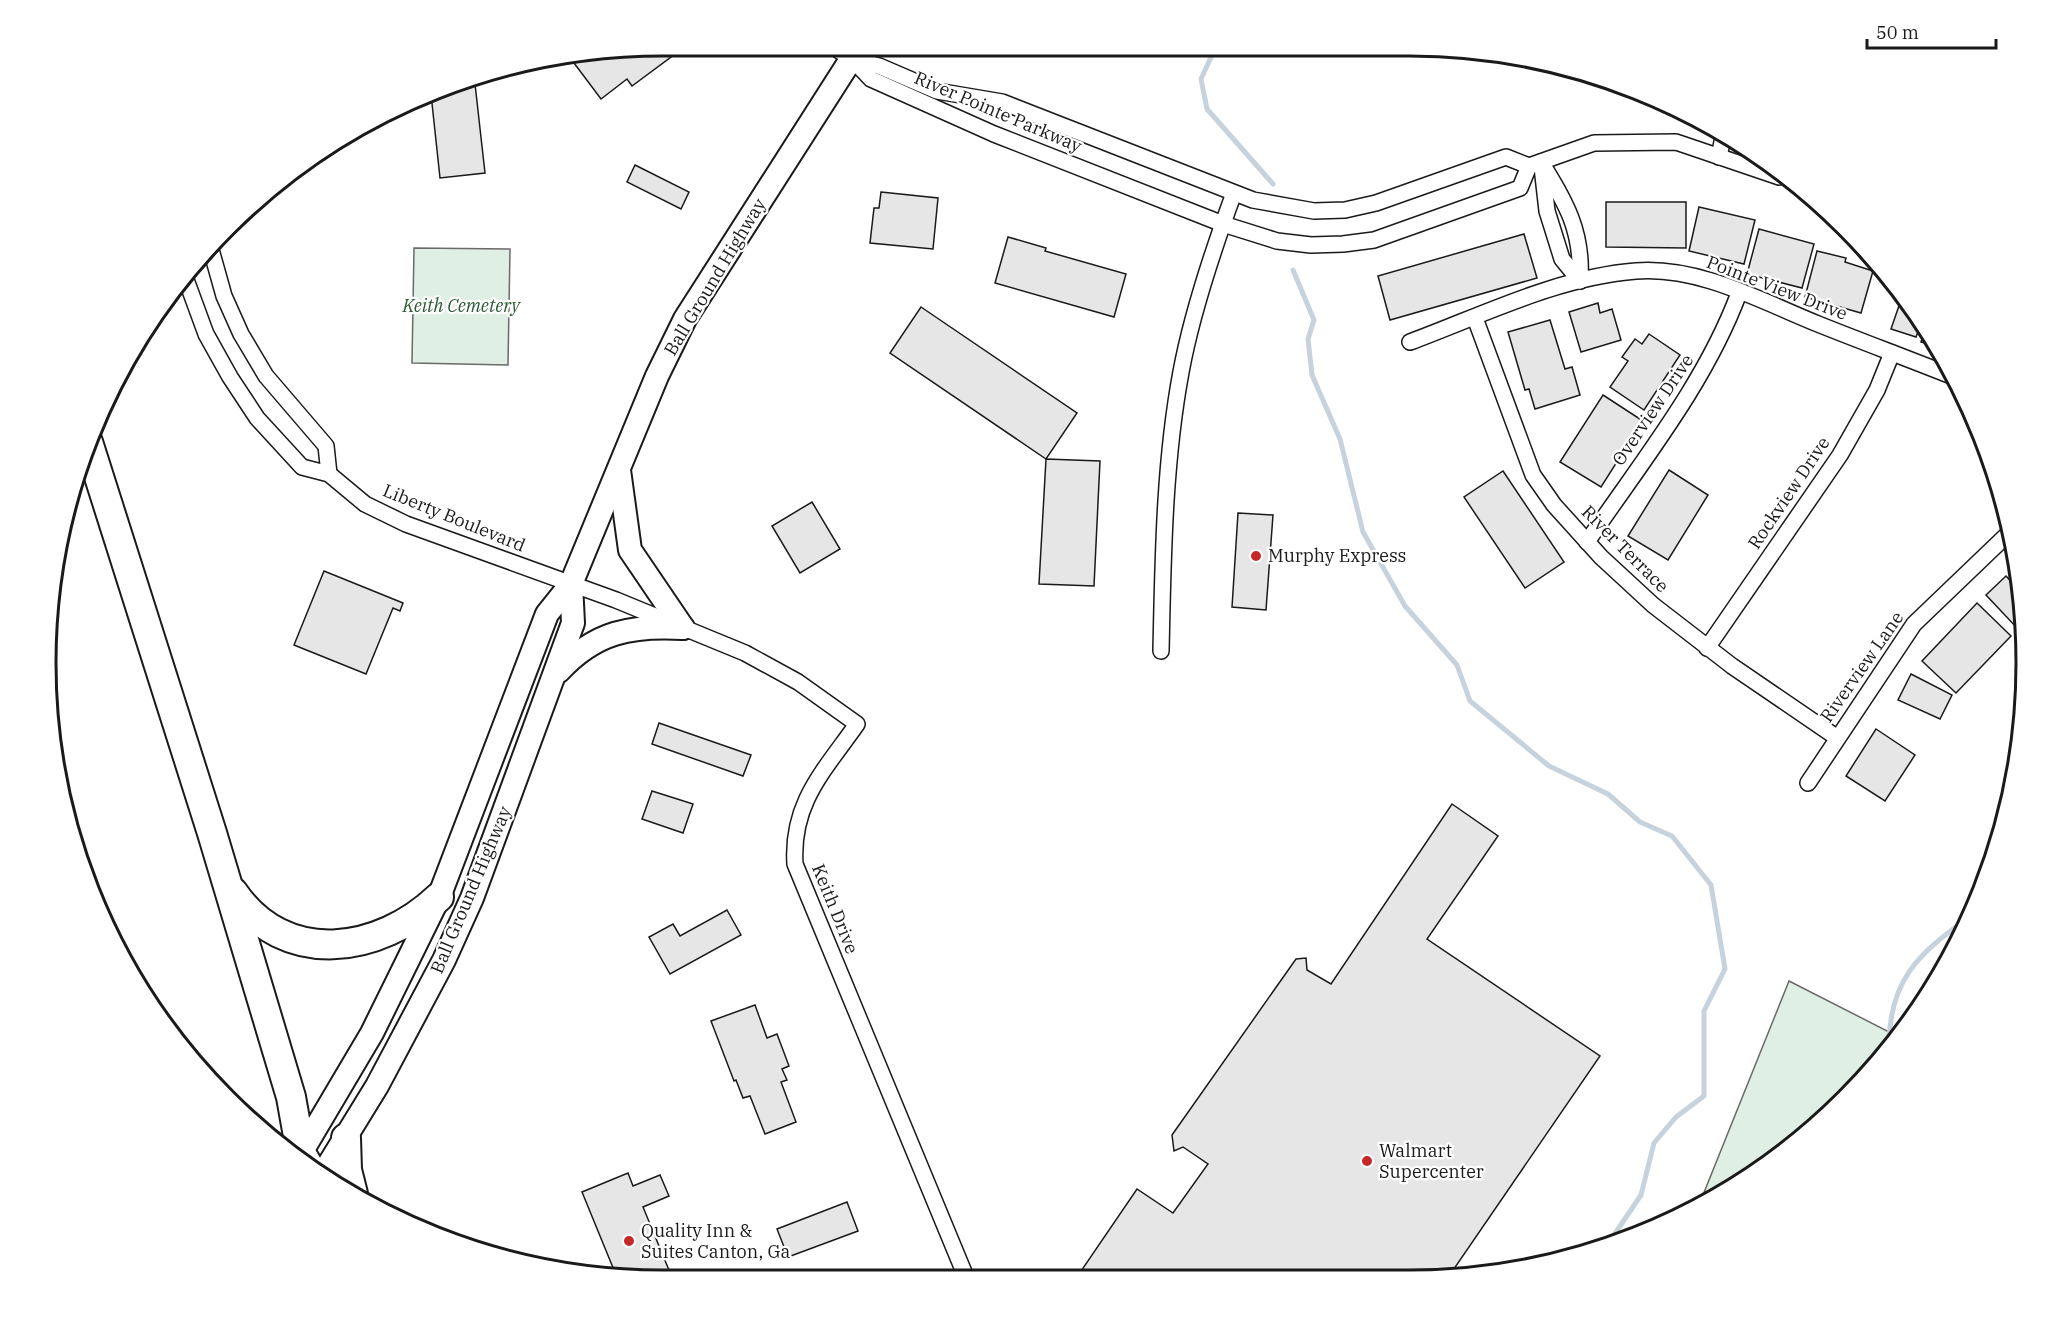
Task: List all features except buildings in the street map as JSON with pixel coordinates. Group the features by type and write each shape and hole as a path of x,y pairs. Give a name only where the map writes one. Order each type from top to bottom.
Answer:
{"highway":[{"path":"92,456 227,883 291,1097 304,1152"},
{"path":"227,883 243,908 267,926 305,942 334,946 366,940 397,929 420,915 439,897"},
{"path":"345,1138 350,1183"}],"main road":[{"name":"Ball Ground Highway","path":"309,1155 378,1023 439,897 547,614 571,584 657,376 685,319 847,56"},
{"path":"618,469 630,550 683,628"},
{"name":"Ball Ground Highway","path":"327,1168 403,1039 458,929 573,623 571,584"},
{"path":"554,677 572,656 601,638 640,628 683,628"}],"street":[{"name":"River Pointe Parkway","path":"852,56 871,79 994,134 1223,224 1278,241 1311,245 1374,240 1520,188 1535,164 1506,157 1376,203 1345,210 1314,211 1281,207 1234,193 1002,102 937,91 856,56"},
{"path":"1580,281 1582,253 1566,203 1535,164 1594,143 1676,142 1767,173"},
{"path":"1719,157 1722,143"},
{"path":"1161,651 1164,549 1178,387 1186,350 1234,193"},
{"path":"213,255 224,296 241,334 266,376 326,446 329,474"},
{"name":"Pointe View Drive","path":"1410,342 1580,281 1637,271 1661,272 1703,279 1941,372"},
{"name":"Liberty Boulevard","path":"188,285 206,334 230,377 257,418 303,467 329,474 365,504 391,517 571,584"},
{"name":"Overview Drive","path":"1587,542 1700,378 1723,335 1739,293"},
{"name":"River Terrace","path":"1475,318 1533,475 1554,505 1587,542 1653,605 1707,648 1836,737"},
{"name":"Rockview Drive","path":"1707,648 1840,455 1877,390 1892,353"},
{"name":"Riverview Lane","path":"1808,783 1836,737 1914,624 2003,539"},
{"name":"Keith Drive","path":"571,584 745,653 798,682 857,724 802,806 794,838 795,864 964,1270"}],"green space":[{"name":"Keith Cemetery","path":"414,248 510,249 508,365 412,363"},
{"path":"1789,981 1890,1032 1838,1092 1809,1119 1746,1167 1704,1192"}],"waterway":[{"path":"1212,56 1201,79 1207,109 1273,184"},
{"path":"1293,270 1314,320 1308,339 1312,375 1340,439 1363,532 1405,606 1457,665 1470,701 1549,766 1608,794 1640,822 1672,836 1711,885 1725,969 1704,1011 1704,1096 1676,1117 1654,1143 1641,1195 1616,1233"},
{"path":"1890,1032 1894,1004 1909,972 1920,958 1954,928"}],"place":[{"name":"Murphy Express","path":"1256,556"},
{"name":"Walmart Supercenter","path":"1367,1161"},
{"name":"Quality Inn & Suites Canton, Ga","path":"629,1241"}]}
